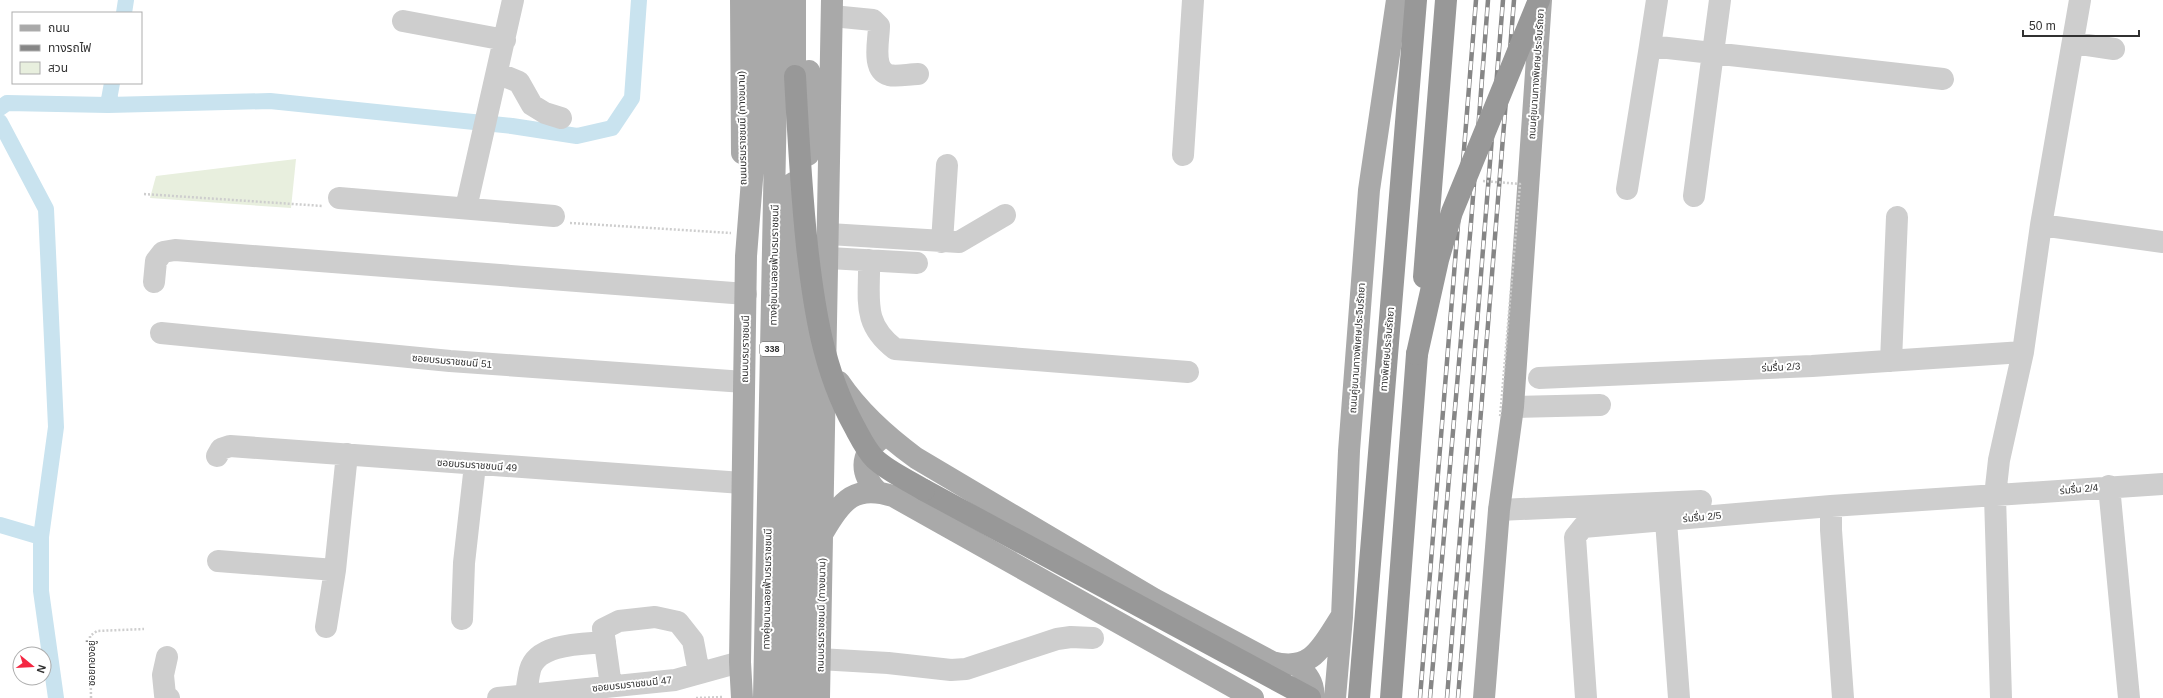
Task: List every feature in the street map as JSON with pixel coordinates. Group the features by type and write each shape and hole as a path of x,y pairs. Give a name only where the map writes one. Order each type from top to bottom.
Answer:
{"highway":[{"name":"ทางพิเศษประจิมรัถยา","path":"1359,698 1416,0"},
{"path":"1391,698 1446,0"},
{"path":"1418,354 1438,260 1452,212 1540,0"},
{"path":"795,76 803,203 819,331 842,405 868,451 883,465 924,490 1311,698"}],"main road":[{"name":"ถนนบรมราชชนนี (ทางขนาน)","path":"741,0 741,130 746,256"},
{"name":"ถนนบรมราชชนนี","path":"739,686 746,256 757,116 760,0"},
{"name":"ทางคู่ขนานลอยฟ้าบรมราชชนนี","path":"764,698 778,0"},
{"name":"ทางคู่ขนานลอยฟ้าบรมราชชนนี","path":"783,698 796,0"},
{"path":"802,698 810,0"},
{"name":"ถนนคู่ขนานทางพิเศษประจิมรัถยา","path":"1335,698 1342,617 1349,451 1368,190 1397,0"},
{"name":"ถนนคู่ขนานทางพิเศษประจิมรัถยา","path":"1484,698 1499,510 1512,407 1540,0"},
{"path":"823,541 830,234 832,8"},
{"path":"827,364 851,400 889,438 916,458 1154,599 1272,662 1284,665 1297,665 1307,662 1317,653 1342,617"},
{"path":"877,491 870,484 864,464 869,448 879,440 889,438"},
{"path":"823,541 835,511 846,499 859,493 877,491 893,496 1253,698"},
{"path":"804,506 823,541"},
{"name":"ถนนบรมราชชนนี (ทางขนาน)","path":"820,698 823,541"},
{"path":"1297,665 1308,675 1314,689 1311,698"}],"street":[{"path":"467,203 513,0"},
{"path":"1183,155 1193,0"},
{"path":"1627,189 1657,0"},
{"path":"1694,196 1720,0"},
{"path":"2001,698 1995,496 1999,460 2023,352 2041,225 2074,43 2080,0"},
{"path":"832,8 873,20 879,26 878,66 882,72 890,75 918,74"},
{"path":"404,21 505,40"},
{"path":"2074,43 2114,50"},
{"path":"1650,46 1943,78"},
{"path":"497,75 519,82 532,105 545,113 560,118"},
{"path":"942,242 947,165"},
{"path":"339,198 467,203 554,216"},
{"path":"830,234 959,242 1005,215"},
{"path":"1891,361 1897,217"},
{"path":"2041,225 2163,242"},
{"path":"154,282 156,261 163,252 175,250 746,294"},
{"path":"829,258 917,263"},
{"path":"869,260 870,319 882,339 895,349 1188,372"},
{"name":"ซอยบรมราชชนนี 51","path":"161,334 450,361 744,382"},
{"name":"ร่มรื่น 2/3","path":"1539,378 1891,361 2023,352"},
{"path":"1512,407 1600,405"},
{"name":"ซอยบรมราชชนนี 49","path":"218,456 221,449 230,446 475,465 742,483"},
{"path":"326,627 335,570 347,454"},
{"path":"462,619 464,563 475,465"},
{"name":"ร่มรื่น 2/4","path":"1995,496 2109,486 2163,484"},
{"path":"2109,486 2129,698"},
{"name":"ร่มรื่น 2/5","path":"1586,698 1580,585 1575,537 1583,527 1831,506 1995,496"},
{"path":"1499,510 1701,501"},
{"path":"1831,506 1831,530 1843,698"},
{"path":"1666,521 1680,698"},
{"path":"218,561 335,570"},
{"path":"611,686 603,629 619,621 654,617 678,622 693,641 699,673"},
{"path":"820,659 888,663 951,670 966,669 1057,639 1071,637 1093,638"},
{"path":"526,695 530,668 543,654 558,647 605,642"},
{"path":"167,657 163,675 165,696 169,698"},
{"name":"ซอยบรมราชชนนี 47","path":"498,698 675,680 699,673 739,686"}],"path":[{"name":"ซอยทองอยู่","path":"91,698 90,636 97,631 144,629"},
{"path":"696,698 739,686"}],"green space":[{"path":"296,159 291,208 150,198 156,176"}],"waterway":[{"path":"124,12 126,0"},
{"path":"0,108 7,103 108,105 270,101 512,126 577,136 612,128 632,98 639,0"},
{"path":"108,105 112,84"},
{"path":"0,122 46,209 56,427 41,537 0,525"},
{"path":"41,537 41,591 56,698"}],"railway":[{"path":"1420,698 1476,0"},
{"path":"1430,698 1471,223 1488,0"},
{"path":"1447,698 1503,0"},
{"path":"1458,698 1514,0"}]}
